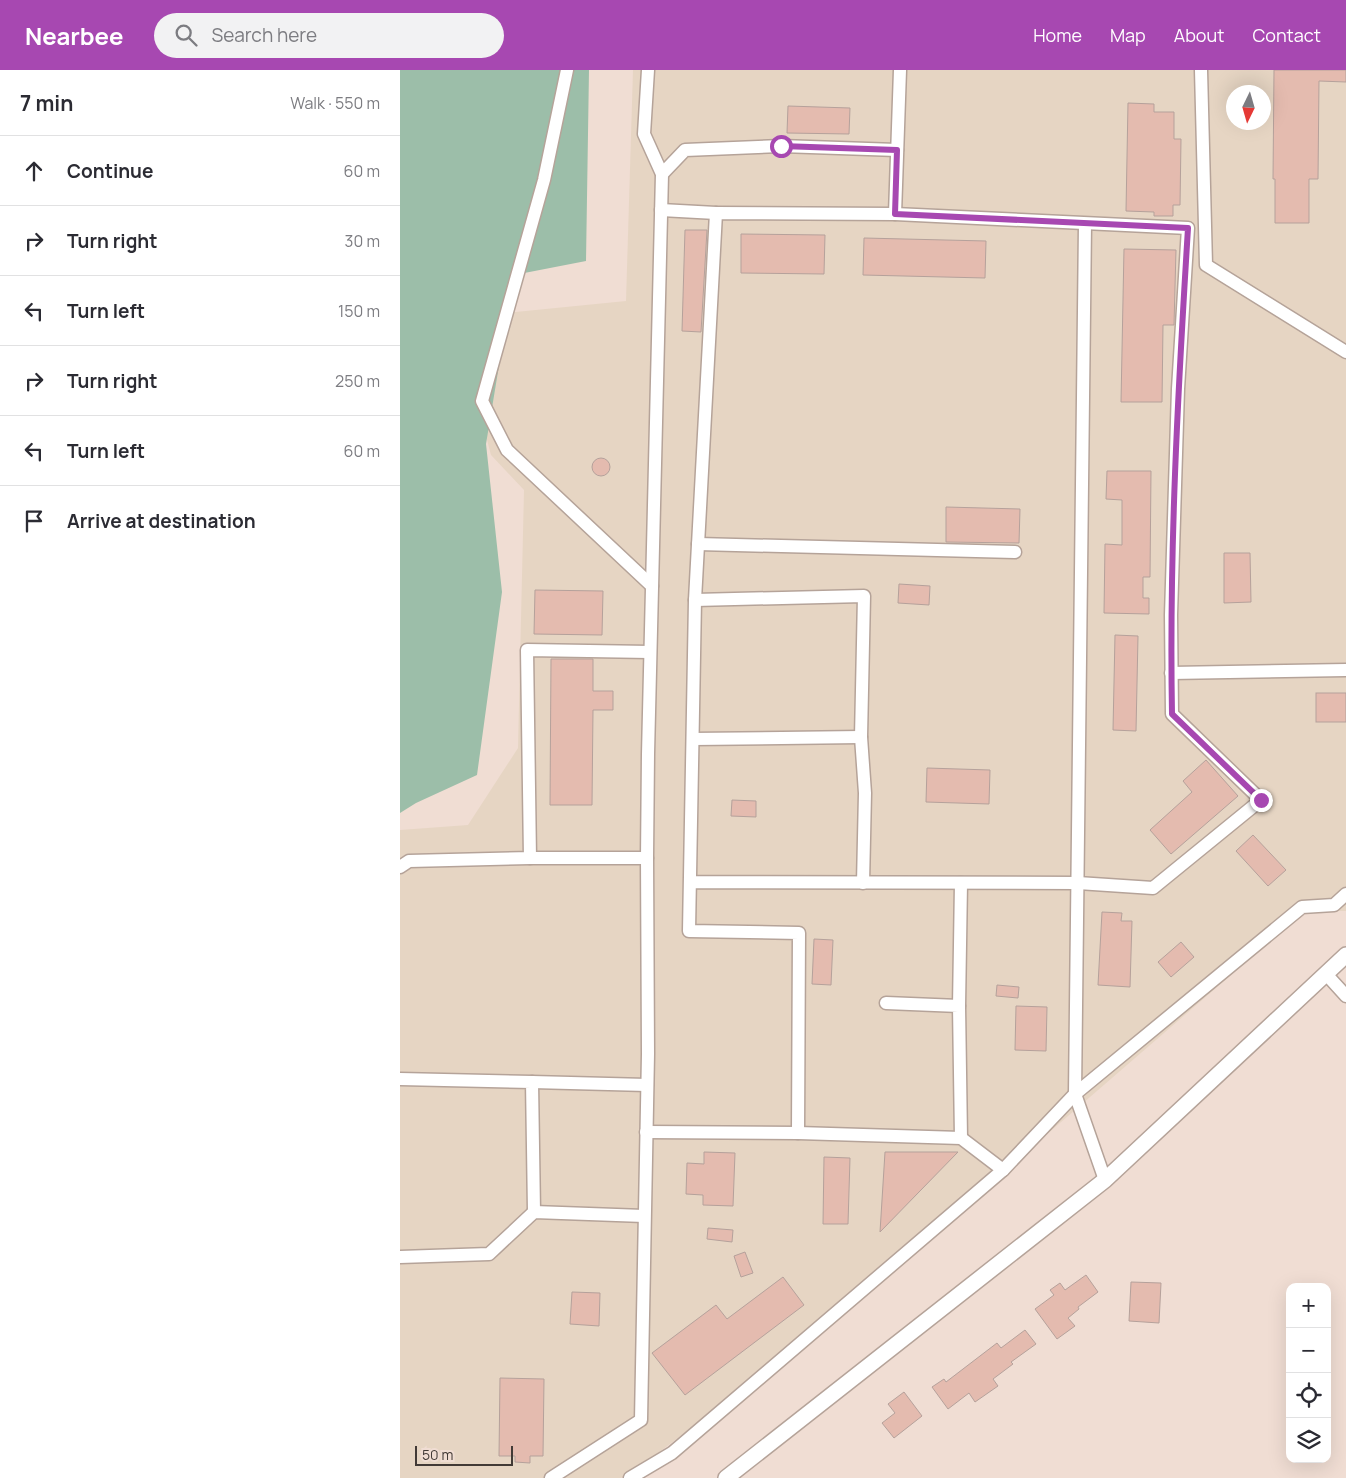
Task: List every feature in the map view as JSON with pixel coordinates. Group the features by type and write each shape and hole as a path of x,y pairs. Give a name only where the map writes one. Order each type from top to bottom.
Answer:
{"street":[{"path":"567,70 544,180 482,401 507,450 652,586"},
{"path":"551,1478 641,1420 647,1085 647,858 650,652 662,174 644,134 648,70"},
{"path":"895,214 900,70"},
{"path":"1201,70 1206,266 1346,352"},
{"path":"662,174 685,150 781,146 897,150"},
{"path":"661,210 895,214 1188,228 1178,389 1171,615 1172,714 1261,800 1153,888 1078,883 690,882"},
{"path":"716,212 695,600 689,931 799,933 798,1133"},
{"path":"1085,224 1075,1094 1105,1180"},
{"path":"698,544 1015,552"},
{"path":"695,600 864,596 861,737 865,793 863,882"},
{"path":"530,858 527,650 650,652"},
{"path":"1171,673 1346,670"},
{"path":"693,739 861,737"},
{"path":"400,868 409,861 647,858"},
{"path":"961,882 959,1006 961,1138"},
{"path":"630,1478 672,1454 1003,1170 1075,1094 1302,908 1334,905 1346,894"},
{"path":"726,1478 1105,1180 1346,955"},
{"path":"1326,974 1346,996"},
{"path":"886,1003 959,1006"},
{"path":"400,1079 647,1085"},
{"path":"532,1082 534,1212"},
{"path":"646,1132 798,1133 961,1138 1003,1170"},
{"path":"400,1257 489,1254 534,1212 644,1216"}],"shaded area":[{"path":"633,70 1346,70 1346,911 1305,911 822,1329 654,1456 621,1478 400,1478 400,830 468,825 518,748 524,490 491,455 476,398 505,313 626,301"}],"green space":[{"path":"400,70 589,70 586,261 514,275 486,444 502,592 477,775 416,803 400,813"}],"building":[{"path":"1274,70 1346,70 1346,82 1319,81 1318,179 1309,179 1309,223 1275,223 1275,179 1273,179"},
{"path":"1128,103 1154,104 1154,112 1174,112 1174,139 1181,139 1180,205 1173,205 1173,216 1154,216 1154,212 1126,211"},
{"path":"788,106 850,108 849,134 787,133"},
{"path":"685,230 707,230 701,332 682,331"},
{"path":"741,234 825,235 824,274 741,273"},
{"path":"864,238 986,241 985,278 863,275"},
{"path":"1124,249 1176,250 1174,325 1163,325 1162,402 1121,402"},
{"path":"601,458 607,461 610,467 607,473 601,476 595,473 592,467 595,461"},
{"path":"1107,471 1151,471 1150,577 1143,577 1143,598 1149,598 1149,614 1104,613 1105,544 1122,545 1122,500 1106,499"},
{"path":"946,507 1020,509 1019,543 946,542"},
{"path":"1224,553 1250,553 1251,602 1224,603"},
{"path":"899,584 930,586 929,605 898,603"},
{"path":"535,590 603,591 602,635 534,634"},
{"path":"1115,635 1138,636 1136,731 1113,730"},
{"path":"551,659 593,659 593,691 613,691 613,710 593,710 592,805 550,805"},
{"path":"1316,693 1346,693 1346,722 1316,722"},
{"path":"1206,760 1238,796 1171,854 1150,830 1192,792 1183,781"},
{"path":"927,768 990,770 989,804 926,802"},
{"path":"732,800 756,801 756,817 731,816"},
{"path":"1253,835 1286,870 1268,886 1236,851"},
{"path":"1102,912 1122,913 1121,921 1132,921 1130,987 1098,985"},
{"path":"814,939 833,940 831,985 812,984"},
{"path":"1181,942 1194,957 1171,977 1158,962"},
{"path":"997,985 1019,987 1018,998 996,996"},
{"path":"1016,1006 1047,1007 1046,1051 1015,1050"},
{"path":"704,1152 735,1153 733,1206 703,1205 703,1195 686,1194 687,1163 704,1164"},
{"path":"885,1152 958,1152 880,1232"},
{"path":"824,1157 850,1158 848,1224 823,1224"},
{"path":"708,1228 733,1230 732,1242 707,1239"},
{"path":"745,1252 753,1273 741,1277 734,1256"},
{"path":"1086,1275 1098,1292 1078,1307 1079,1309 1068,1318 1075,1326 1057,1339 1035,1309 1054,1295 1050,1290 1060,1283 1065,1290"},
{"path":"783,1277 804,1305 685,1395 652,1353 716,1305 727,1319"},
{"path":"1131,1282 1161,1283 1159,1323 1129,1321"},
{"path":"572,1292 600,1293 599,1326 570,1324"},
{"path":"1025,1330 1036,1344 1011,1362 1013,1364 993,1379 998,1386 975,1402 969,1393 948,1409 932,1387 944,1379 946,1382 997,1343 1001,1348"},
{"path":"500,1378 544,1379 543,1456 530,1456 530,1463 515,1462 515,1456 499,1456"},
{"path":"904,1392 922,1416 894,1438 882,1423 895,1413 888,1404"}],"route":[{"path":"781,146 897,150 895,214 1188,228 1178,389 1171,615 1172,714 1261,800"}]}
